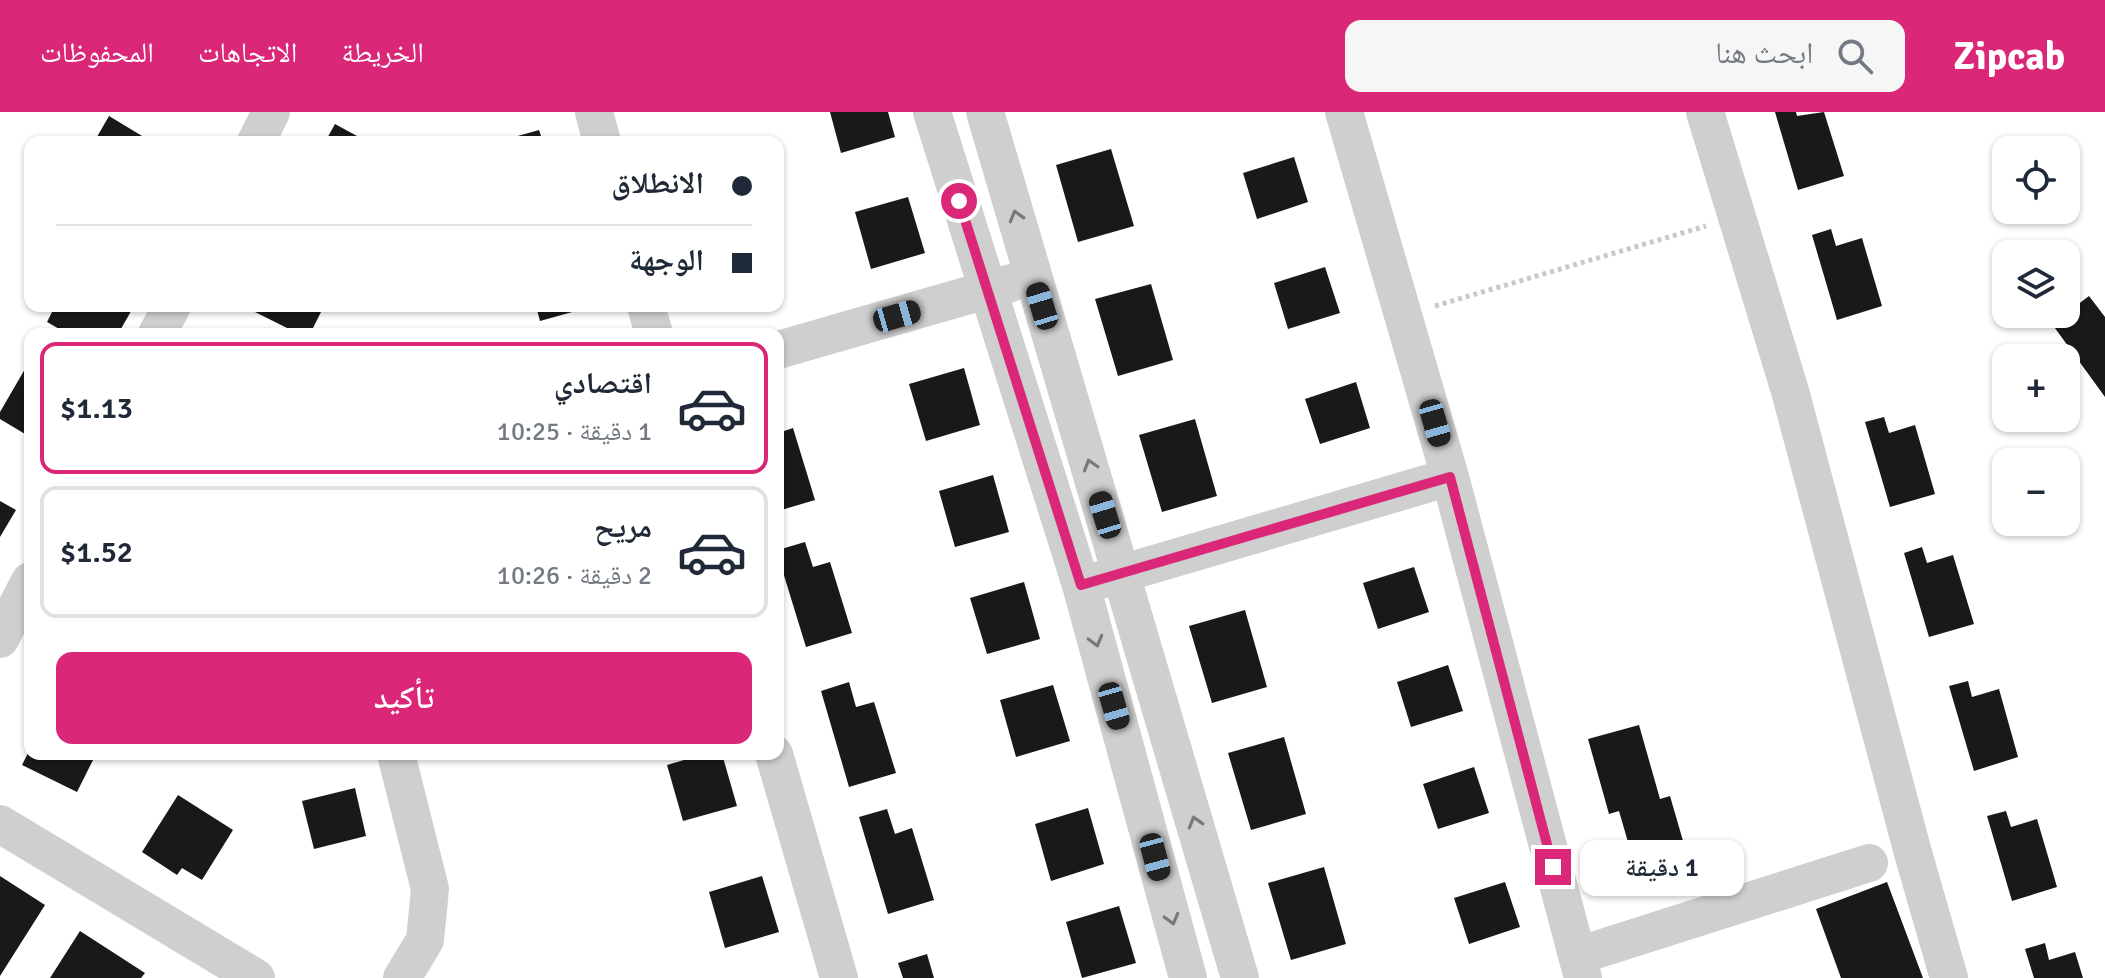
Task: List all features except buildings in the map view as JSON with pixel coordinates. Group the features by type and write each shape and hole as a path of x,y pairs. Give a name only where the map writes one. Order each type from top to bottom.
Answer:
{"street":[{"path":"259,136 271,112"},
{"path":"594,112 600,136"},
{"path":"932,112 1081,585 1188,978"},
{"path":"985,112 1240,978"},
{"path":"1344,112 1450,477 1580,967 1869,863"},
{"path":"1705,112 1790,391 1949,978"},
{"path":"784,348 1033,276"},
{"path":"1081,585 1450,477"},
{"path":"0,639 24,593"},
{"path":"398,760 430,889 425,940 402,978"},
{"path":"776,760 839,978"},
{"path":"0,824 256,978"}],"path":[{"path":"1403,316 1737,217"}],"route":[{"path":"959,201 1081,585 1450,477 1553,867"}]}
